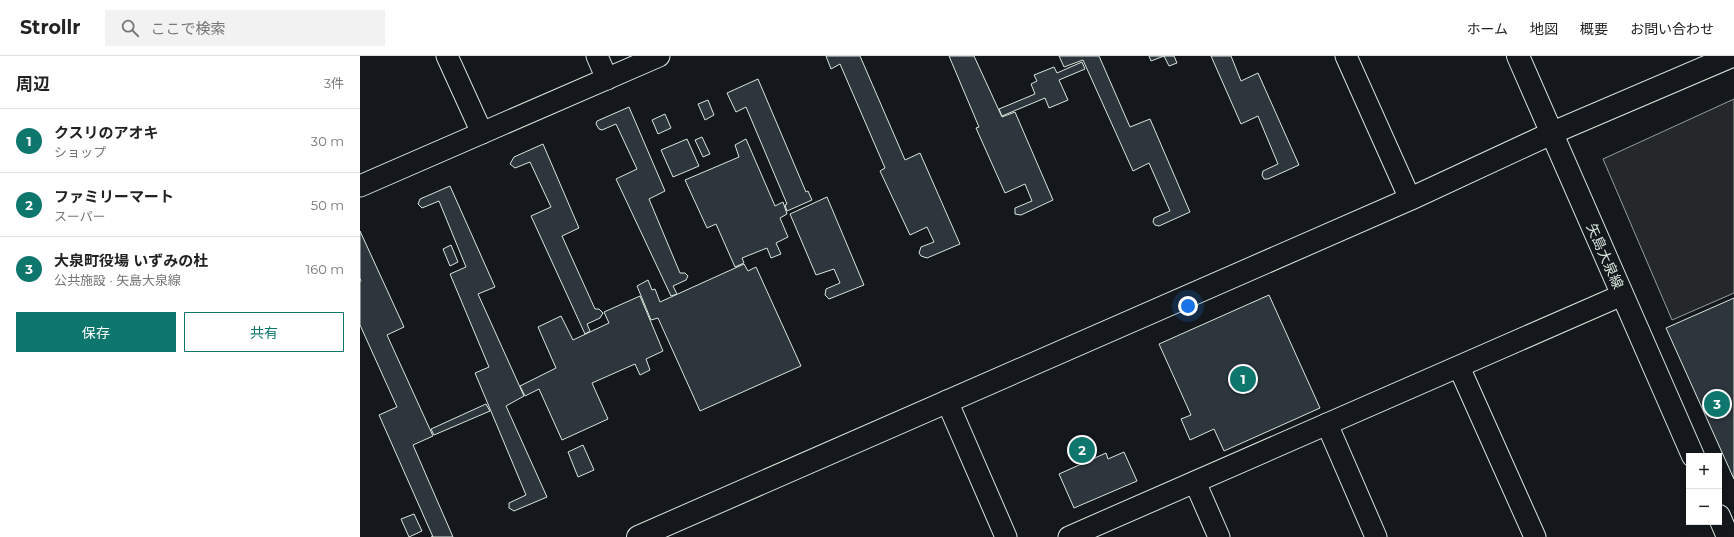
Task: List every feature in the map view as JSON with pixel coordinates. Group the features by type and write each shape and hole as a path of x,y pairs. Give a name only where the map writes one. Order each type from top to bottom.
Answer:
{"street":[{"path":"447,56 482,133"},
{"path":"597,56 607,79"},
{"path":"360,186 659,56"},
{"path":"1346,56 1410,199"},
{"name":"矢島大泉線","path":"1518,56 1692,453"},
{"path":"638,537 1410,199 1552,133 1732,56"},
{"path":"1069,537 1622,295"},
{"path":"1459,367 1535,537"},
{"path":"947,401 1006,537"},
{"path":"1327,424 1376,537"},
{"path":"1195,482 1219,537"},
{"path":"1722,523 1728,537"}],"shaded area":[{"path":"1734,99 1734,293 1672,320 1603,159"}],"building":[{"path":"826,56 860,56 905,160 920,153 960,244 927,258 921,256 919,253 921,247 934,242 927,227 910,235 880,171 885,168 840,64 831,69"},
{"path":"949,56 974,56 1002,117 1015,112 1053,200 1021,215 1015,214 1015,208 1032,201 1025,184 1005,193 976,128 979,127"},
{"path":"1059,56 1099,56 1130,127 1150,119 1190,212 1159,226 1155,225 1153,222 1154,218 1170,211 1149,163 1133,171 1083,60 1064,67"},
{"path":"1149,56 1164,56 1151,61"},
{"path":"1164,56 1174,56 1177,63 1169,66"},
{"path":"1211,56 1231,56 1241,81 1258,73 1299,165 1268,179 1264,179 1262,175 1263,171 1278,164 1258,116 1241,124"},
{"path":"1082,62 1085,69 1059,80 1068,100 1049,108 1045,98 1002,116 999,109 1035,94 1031,84 1037,81 1034,75 1054,67 1057,73"},
{"path":"758,79 806,192 808,191 812,200 787,211 785,205 787,204 746,107 736,112 727,93"},
{"path":"708,100 714,115 705,120 698,104"},
{"path":"629,107 665,191 649,199 680,273 685,273 688,276 686,280 673,286 677,294 671,296 616,179 637,169 616,124 602,130 599,129 596,124 597,121"},
{"path":"665,114 671,128 658,134 652,120"},
{"path":"702,137 710,154 703,157 695,140"},
{"path":"687,139 699,166 673,177 661,150"},
{"path":"746,139 775,206 783,202 787,214 780,218 788,237 776,243 781,254 771,258 767,248 742,258 744,263 735,267 716,224 707,228 685,180 739,157 735,145"},
{"path":"543,144 579,228 562,236 595,309 599,309 603,313 600,318 587,324 590,331 585,334 531,216 551,207 530,162 515,168 510,164 514,157"},
{"path":"450,186 495,287 478,294 524,396 506,406 547,497 514,511 509,508 509,503 526,495 475,373 489,367 450,274 466,267 439,201 422,208 418,204 420,199"},
{"path":"827,197 864,285 829,299 825,295 826,289 840,283 834,269 816,275 790,214"},
{"path":"360,231 404,327 387,335 433,436 413,445 453,537 433,537 379,415 397,407 360,325"},
{"path":"451,245 458,262 450,266 443,249"},
{"path":"744,264 748,271 756,267 801,366 700,411 658,318 651,320 637,286 648,280 652,290 655,289 660,302"},
{"path":"1269,295 1320,408 1224,451 1214,429 1190,440 1181,419 1191,415 1159,344"},
{"path":"640,296 663,351 646,359 650,370 640,375 635,364 592,383 608,419 562,440 539,389 525,396 520,386 556,368 538,327 561,316 573,340 609,323 604,312"},
{"path":"1734,298 1734,479 1666,328"},
{"path":"486,404 490,411 434,435 431,429"},
{"path":"583,445 594,470 578,477 568,452"},
{"path":"1124,452 1137,481 1074,508 1059,474 1106,453 1108,459"},
{"path":"414,514 422,531 409,537 401,519"}],"place":[{"name":"クスリのアオキ","path":"1243,379"},
{"name":"大泉町役場 いずみの杜","path":"1717,404"},
{"name":"ファミリーマート","path":"1082,450"}]}
